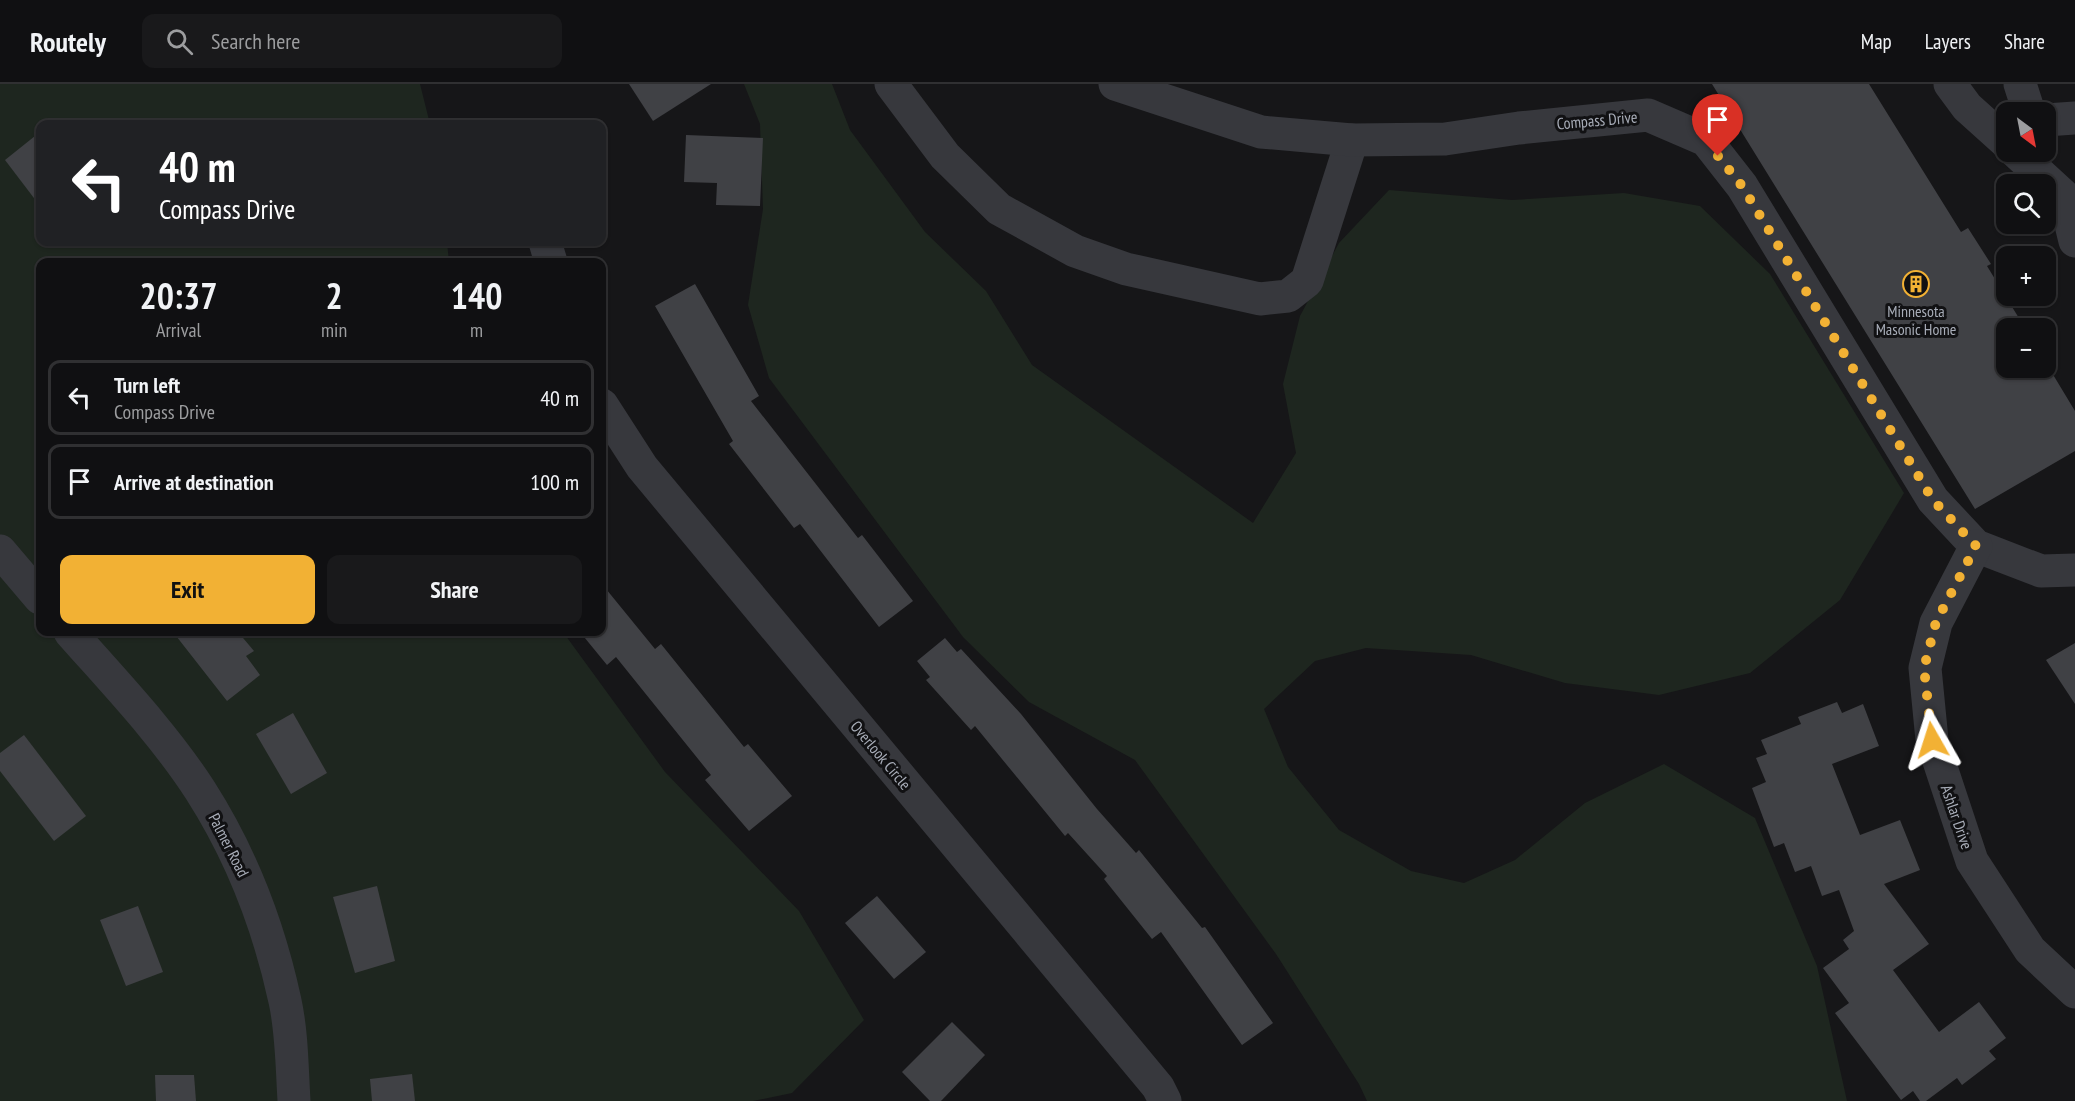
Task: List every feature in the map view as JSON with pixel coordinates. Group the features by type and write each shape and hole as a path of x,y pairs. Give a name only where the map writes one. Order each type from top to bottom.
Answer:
{"street":[{"path":"891,84 945,156 999,209 1075,251 1126,269 1260,299 1288,296 1307,281 1352,140"},
{"name":"Compass Drive","path":"1115,84 1261,132 1352,140 1445,139 1531,127 1648,116 1706,141 1742,186 1933,500 1976,546 2041,571 2075,570"},
{"path":"1950,84 1967,107 1996,132"},
{"path":"2020,84 2026,102"},
{"path":"2056,119 2075,118"},
{"path":"2028,162 2064,196 2075,241"},
{"name":"Overlook Circle","path":"606,411 642,467 1158,1088 1165,1101"},
{"name":"Ashlar Drive","path":"1976,546 1936,622 1924,668 1932,740 1972,861 2030,950 2075,992"},
{"path":"0,552 36,593"},
{"name":"Palmer Road","path":"74,636 155,729 200,790 237,856 266,928 285,1003 294,1101"}],"shaded area":[{"path":"0,84 420,84 429,120 36,120 36,246 447,246 449,258 36,258 36,636 566,636 665,772 799,911 864,1020 792,1093 753,1101 0,1101"},
{"path":"744,84 832,84 850,130 925,232 986,291 1032,365 1253,523 1296,453 1283,384 1300,316 1339,243 1389,190 1512,200 1624,193 1700,206 1770,274 1904,493 1840,600 1750,673 1659,695 1565,683 1471,655 1366,648 1315,661 1264,709 1288,767 1339,830 1411,871 1464,883 1515,860 1585,803 1664,764 1755,818 1817,966 1847,1101 1367,1101 1359,1084 1276,954 1135,760 1029,702 963,637 769,378 748,305 763,209 760,124"}],"building":[{"path":"629,84 711,84 653,121"},
{"name":"Minnesota Masonic Home","path":"1712,84 1869,84 1961,232 1968,228 1991,264 1987,266 1996,281 1996,306 2012,306 2019,318 1996,318 1996,378 2055,378 2075,411 2075,451 1975,509"},
{"path":"36,135 36,201 5,160"},
{"path":"686,135 763,138 760,206 716,205 717,183 684,182"},
{"path":"695,284 759,396 751,401 858,538 862,535 913,601 879,627 800,524 794,528 729,444 733,441 655,306"},
{"path":"606,589 655,649 661,644 744,747 748,744 792,796 749,831 705,780 711,775 616,657 607,665 583,636 606,636"},
{"path":"176,636 241,636 254,651 246,656 260,675 227,701"},
{"path":"945,638 957,652 961,649 1021,714 1097,809 1136,853 1139,850 1202,928 1205,927 1273,1023 1242,1045 1161,932 1152,939 1104,879 1107,876 1068,833 1065,836 975,726 971,730 926,680 930,677 917,661"},
{"path":"2075,643 2075,704 2046,660"},
{"path":"1837,702 1842,713 1863,704 1879,746 1832,764 1860,835 1900,820 1920,870 1884,884 1929,944 1893,970 1939,1032 1979,1002 2006,1038 1989,1051 1996,1059 1962,1085 1957,1078 1926,1101 1920,1101 1913,1091 1901,1100 1835,1013 1849,1003 1823,968 1849,949 1843,940 1854,931 1839,890 1822,896 1811,866 1795,872 1784,843 1774,847 1752,788 1766,782 1756,758 1767,754 1761,740 1801,724 1798,717"},
{"path":"293,713 327,773 291,794 256,734"},
{"path":"24,735 86,816 54,841 0,771 0,753"},
{"path":"377,886 395,961 355,973 333,897"},
{"path":"877,896 926,952 894,979 845,923"},
{"path":"138,906 163,972 126,986 100,920"},
{"path":"952,1022 985,1055 941,1101 930,1101 902,1072"},
{"path":"412,1074 415,1101 372,1101 370,1079"},
{"path":"155,1075 194,1075 196,1101 156,1101"}],"place":[{"name":"Minnesota Masonic Home","path":"1916,284"}],"route":[{"path":"1718,156 1742,186 1933,500 1976,546 1936,622 1924,668 1932,740"}]}
